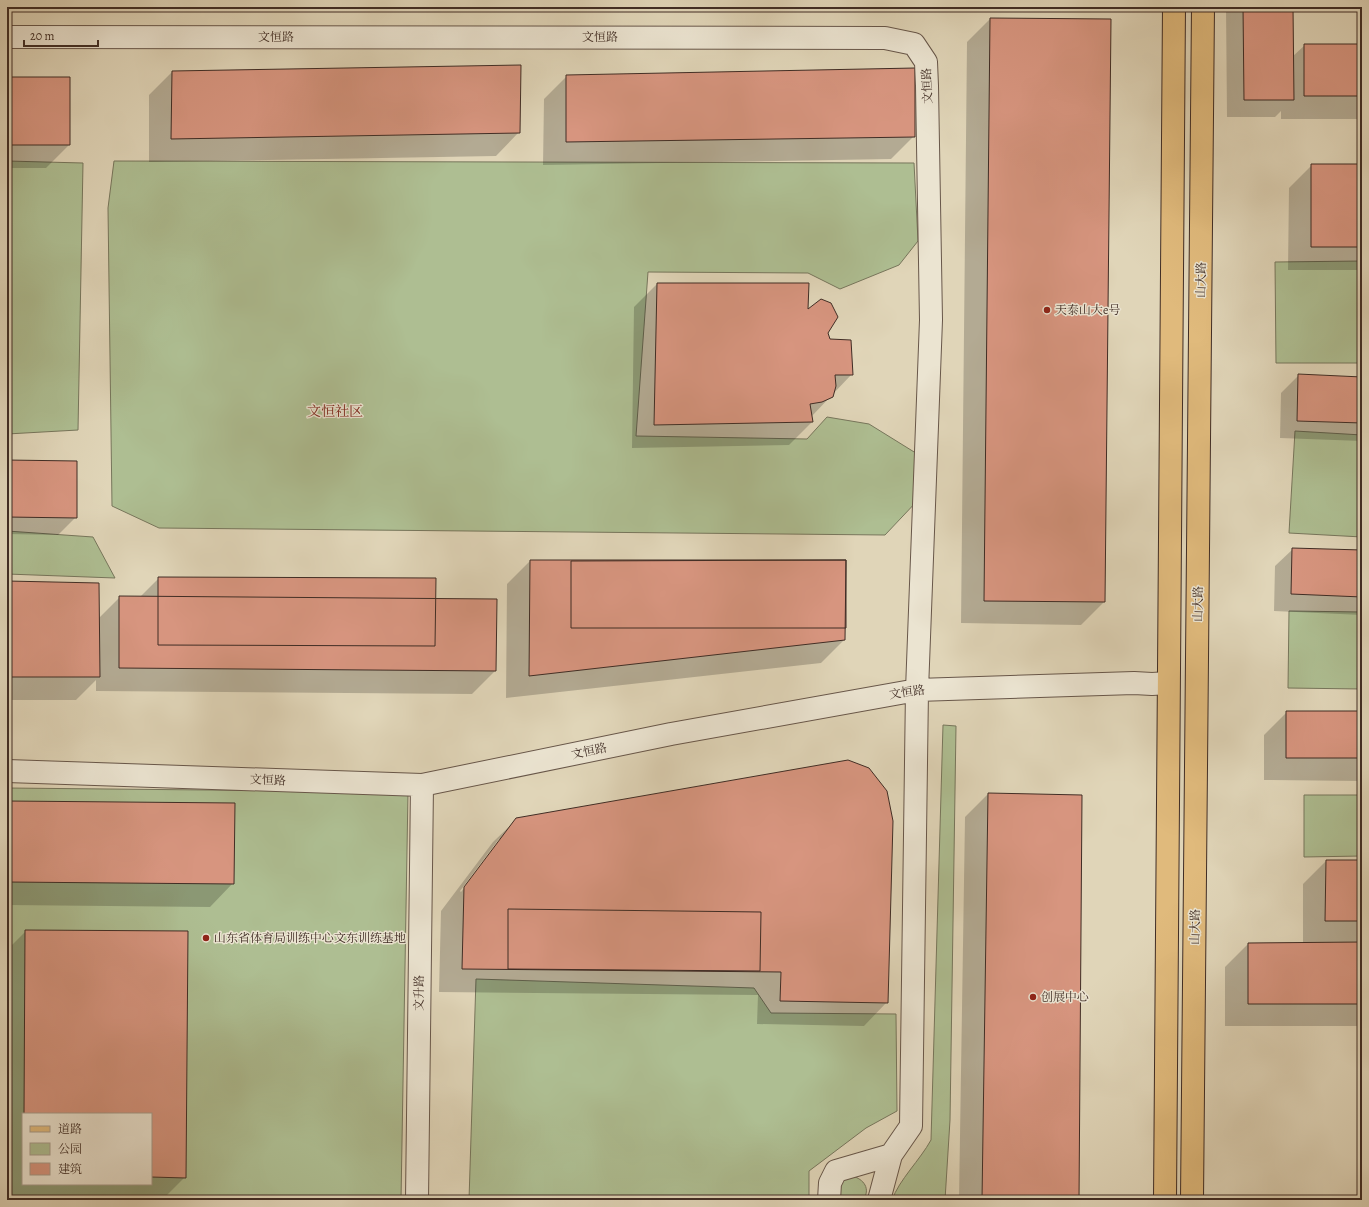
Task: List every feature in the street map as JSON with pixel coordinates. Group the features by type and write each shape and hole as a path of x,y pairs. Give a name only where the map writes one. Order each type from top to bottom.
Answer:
{"main road":[{"path":"1165,1200 1174,7"},
{"name":"山大路","path":"1192,1200 1203,7"}],"street":[{"name":"文恒路","path":"7,36 885,38 914,44 926,62 931,320 917,690 911,1126 891,1155 879,1200"},
{"name":"文恒路","path":"7,771 422,785 671,734 917,690 1168,683"},
{"name":"文升路","path":"417,1200 422,785"},
{"path":"829,1200 830,1183 836,1171 891,1155"}],"green space":[{"path":"7,161 83,163 78,430 7,434"},
{"path":"114,161 914,163 918,241 899,265 840,289 808,273 648,272 636,436 807,439 827,417 869,424 919,455 919,499 885,535 159,528 112,506 108,208"},
{"path":"1362,261 1362,363 1276,363 1275,262"},
{"path":"1295,431 1362,435 1362,537 1289,533"},
{"path":"7,531 93,537 115,578 7,574"},
{"path":"1289,611 1362,612 1362,689 1288,688"},
{"path":"943,725 956,726 950,1120 945,1200 892,1200 895,1192 931,1140"},
{"name":"山东省体育局训练中心文东训练基地","path":"7,788 408,792 401,1200 8,1200 11,1083 7,1083"},
{"path":"1304,795 1362,795 1362,856 1304,857"},
{"path":"476,979 754,988 771,1013 896,1014 897,1111 866,1128 809,1171 809,1200 469,1200"},
{"path":"852,1176 860,1179 865,1185 866,1192 863,1200 842,1200 839,1196 840,1183 846,1178"}],"building":[{"path":"1243,7 1293,7 1294,100 1244,100"},
{"name":"天泰山大e号","path":"990,18 1111,19 1105,602 984,601"},
{"path":"1304,44 1362,44 1362,96 1304,96"},
{"path":"521,65 520,133 171,139 172,71"},
{"path":"915,68 915,137 566,142 566,75"},
{"path":"7,77 70,77 70,145 7,145"},
{"path":"1311,164 1362,164 1362,247 1311,247"},
{"path":"657,283 809,283 808,309 821,299 831,303 838,317 828,333 830,339 851,340 853,375 835,375 836,386 833,397 822,402 810,404 813,422 654,425"},
{"path":"1298,374 1362,377 1362,423 1297,421"},
{"path":"7,460 77,461 77,518 7,517"},
{"path":"1292,548 1362,550 1362,597 1291,594"},
{"path":"530,560 846,560 845,640 529,676"},
{"path":"846,560 846,628 571,628 571,561"},
{"path":"158,577 436,578 435,646 158,645"},
{"path":"7,581 99,583 100,677 7,677"},
{"path":"119,596 497,599 496,671 119,668"},
{"path":"1286,711 1362,711 1362,758 1286,758"},
{"path":"848,760 869,768 887,791 893,821 888,1003 780,1001 781,972 462,969 464,887 516,818"},
{"name":"创展中心","path":"988,793 1082,795 1079,1200 982,1200"},
{"path":"7,801 235,803 234,884 7,882"},
{"path":"1326,860 1362,860 1362,921 1325,921"},
{"path":"508,909 761,912 760,971 508,969"},
{"path":"25,930 188,931 186,1178 152,1177 152,1113 24,1113"},
{"path":"1362,942 1362,1004 1248,1004 1248,943"}],"place":[{"name":"天泰山大e号","path":"1047,310"},
{"name":"山东省体育局训练中心文东训练基地","path":"206,938"},
{"name":"创展中心","path":"1033,997"}],"district":[{"name":"文恒社区","path":"335,411"}]}
